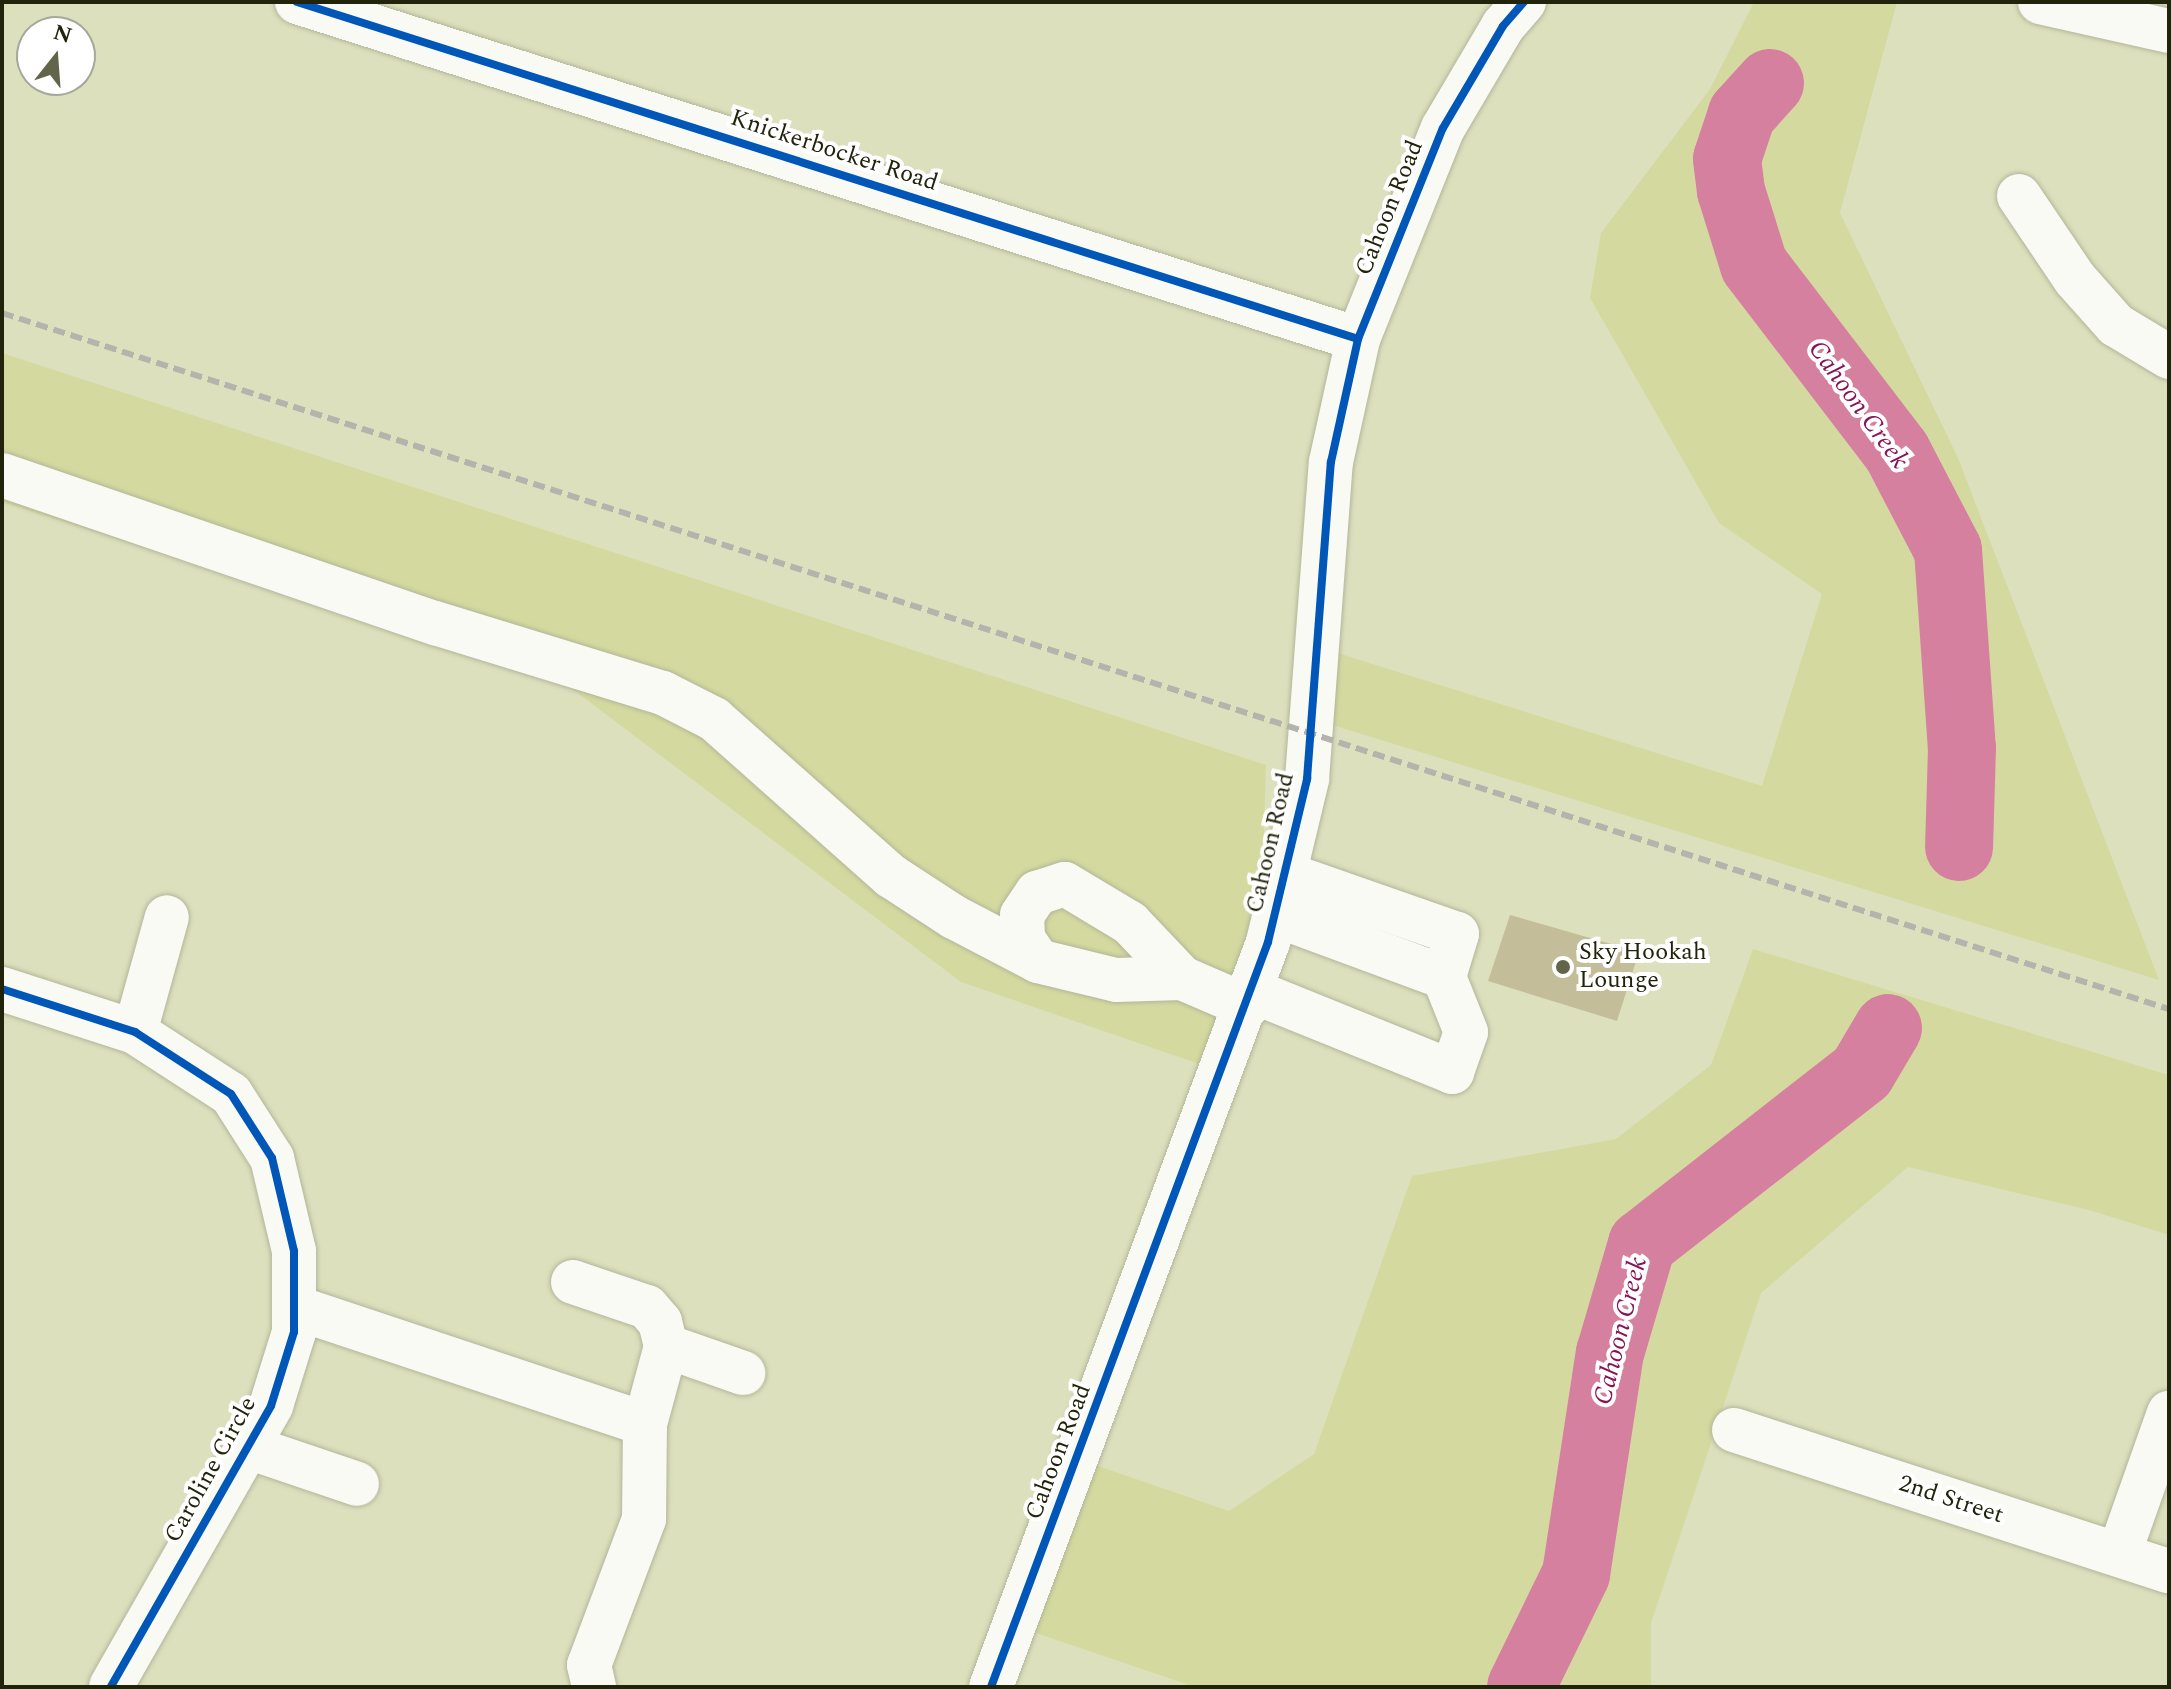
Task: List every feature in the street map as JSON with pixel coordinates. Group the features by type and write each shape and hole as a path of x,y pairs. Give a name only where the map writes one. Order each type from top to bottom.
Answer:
{"street":[{"name":"Knickerbocker Road","path":"297,2 1358,339"},
{"name":"Cahoon Road","path":"994,1686 1249,998 1276,915 1313,733 1317,610 1331,462 1358,339 1443,128 1503,26 1524,2"},
{"path":"2040,2 2169,31"},
{"path":"2019,196 2075,279 2116,325 2169,357"},
{"path":"2,475 435,623 663,693 714,719 891,876 954,917 1038,961 1072,974 1116,980 1182,978 1249,998 1452,1072 1466,1032 1444,977 1457,934 1286,874"},
{"path":"1038,961 1023,939 1022,915 1037,893 1065,884 1130,923 1182,978"},
{"path":"1276,915 1444,977"},
{"path":"135,1032 167,917"},
{"name":"Caroline Circle","path":"2,989 135,1032 231,1094 272,1158 294,1251 294,1332 271,1406 111,1687"},
{"path":"573,1282 647,1307 660,1322 666,1346 645,1424 644,1519 589,1665 594,1687"},
{"path":"294,1307 645,1424"},
{"path":"666,1346 743,1373"},
{"path":"2119,1554 2169,1413"},
{"name":"2nd Street","path":"1734,1430 2169,1571"},
{"path":"248,1447 357,1484"}],"green space":[{"path":"1754,2 1897,2 1840,213 1958,458 2159,980 1326,723 1331,651 1762,786 1822,594 1719,523 1590,298 1601,233 1710,89"},
{"path":"2,353 1266,765 1262,894 1208,1067 961,982 563,682 2,502"},
{"path":"1753,949 2169,1075 2169,1235 2089,1210 1908,1167 1761,1293 1651,1623 1651,1687 1195,1687 1033,1632 1095,1465 1229,1511 1314,1454 1412,1176 1616,1139 1711,1065"}],"building":[{"name":"Sky Hookah Lounge","path":"1510,915 1639,952 1617,1021 1488,981"}],"waterway":[{"name":"Cahoon Creek","path":"1770,83 1742,114 1727,159 1731,191 1754,265 1897,452 1948,550 1962,748 1959,847"},
{"name":"Cahoon Creek","path":"1521,1687 1576,1574 1610,1353 1642,1244 1862,1072 1888,1028"}],"railway":[{"path":"2,313 2169,1009"}],"cycle path":[{"path":"297,2 1358,339"},
{"path":"991,1687 1268,942 1307,779 1331,462 1358,339 1443,128 1503,26 1524,2"},
{"path":"2,989 135,1032 231,1094 272,1158 294,1251 294,1332 271,1406 111,1687"}],"place":[{"name":"Sky Hookah Lounge","path":"1563,967"}]}
